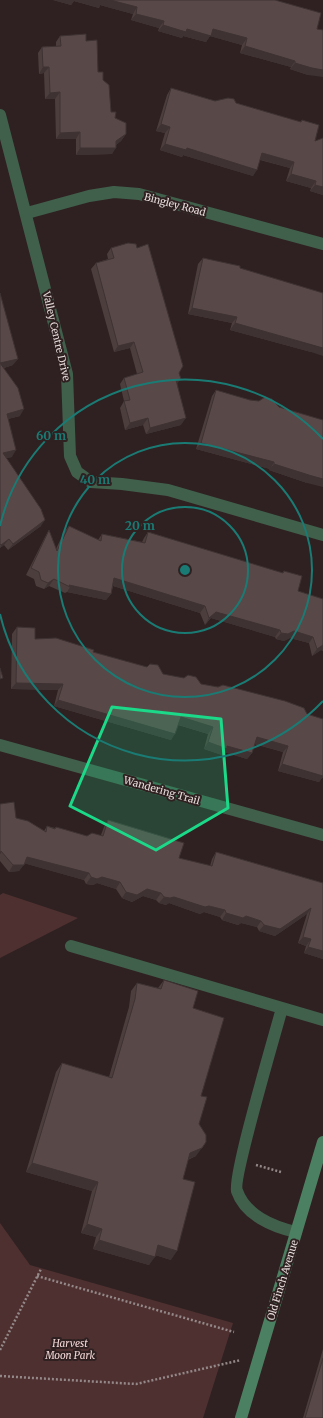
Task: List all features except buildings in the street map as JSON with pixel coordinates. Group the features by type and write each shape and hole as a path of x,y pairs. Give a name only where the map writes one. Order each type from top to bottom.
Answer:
{"street":[{"name":"Valley Centre Drive","path":"0,115 27,213 67,374 70,456 76,472 91,482 122,484 168,490 323,535"},
{"name":"Bingley Road","path":"27,213 89,196 114,192 139,194 323,244"},
{"name":"Wandering Trail","path":"0,745 323,835"},
{"path":"71,946 323,1020"},
{"path":"282,1008 241,1161 236,1189 246,1208 279,1228 296,1232"},
{"name":"Old Finch Avenue","path":"240,1418 323,1142"}],"path":[{"path":"0,1350 41,1269"},
{"path":"37,1276 234,1332"},
{"path":"0,1376 136,1384 259,1356"}],"highlighted area":[{"path":"112,707 221,719 228,808 156,850 70,806"}],"green space":[{"path":"3,893 78,918 0,958 0,895"},
{"name":"Harvest Moon Park","path":"0,1223 30,1265 233,1323 203,1418 0,1418"}]}
